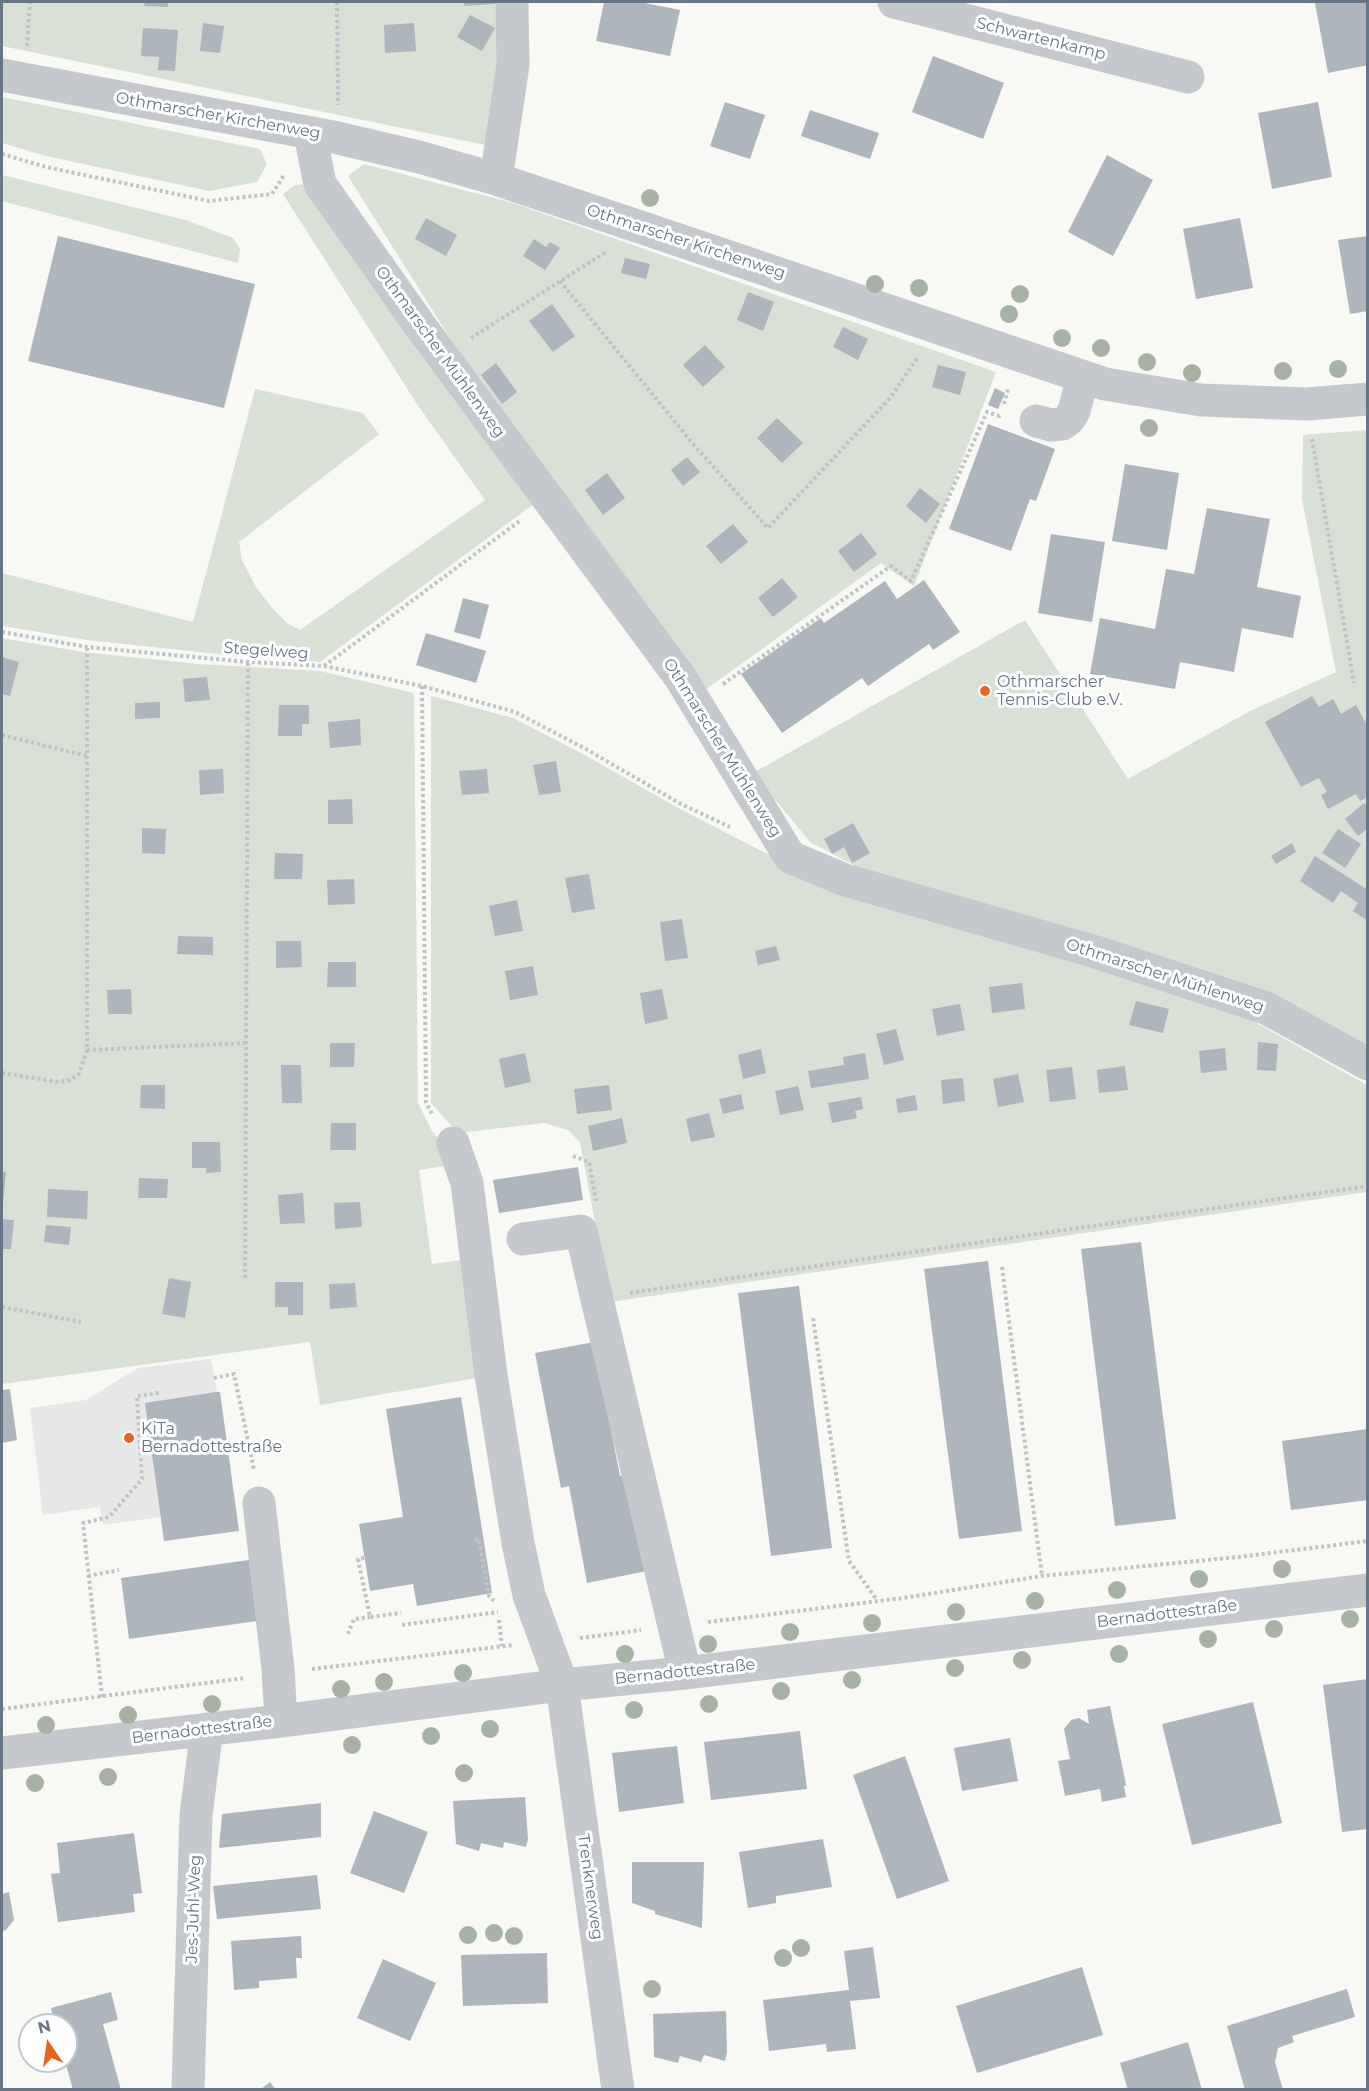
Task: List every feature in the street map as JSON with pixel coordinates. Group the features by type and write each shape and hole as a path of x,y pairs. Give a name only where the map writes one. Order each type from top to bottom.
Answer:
{"street":[{"path":"496,179 513,65 512,2"},
{"name":"Schwartenkamp","path":"894,2 1188,76"},
{"name":"Othmarscher Kirchenweg","path":"2,75 419,157 496,179 1105,384 1201,400 1307,404 1368,399"},
{"name":"Othmarscher Mühlenweg","path":"310,134 320,184 442,356 680,677 790,857 845,880 1096,952 1266,1008 1368,1064"},
{"path":"1036,421 1051,425 1062,424 1069,419 1074,411 1083,377"},
{"name":"Trenknerweg","path":"453,1143 467,1183 490,1374 518,1543 529,1596 562,1685 618,2090"},
{"path":"523,1239 581,1231 685,1673"},
{"path":"259,1503 278,1669 281,1721"},
{"name":"Bernadottestraße","path":"2,1753 1368,1590"},
{"name":"Jes-Juhl-Weg","path":"188,2090 196,1815 207,1729"}],"path":[{"path":"27,53 30,2"},
{"path":"337,2 338,115"},
{"path":"2,154 46,166 209,201 272,194 310,134"},
{"path":"442,356 643,228"},
{"path":"560,281 694,445 768,528 890,398 939,327"},
{"path":"695,704 891,566 911,581 987,412 999,417 1010,390 1000,386 1014,352"},
{"path":"1307,404 1354,683"},
{"name":"Stegelweg","path":"2,632 87,647 248,662 324,666 548,500"},
{"path":"2,1073 59,1082 70,1080 79,1074 87,1050 87,647"},
{"path":"245,1278 248,662"},
{"path":"324,666 422,686 515,712 586,749 679,803 736,829"},
{"path":"422,686 426,1102 432,1115 453,1143"},
{"path":"2,735 87,756"},
{"path":"87,1050 245,1043"},
{"path":"573,1156 589,1162 597,1207"},
{"path":"626,1294 1368,1186"},
{"path":"1002,1267 1042,1576"},
{"path":"2,1307 81,1322"},
{"path":"813,1318 849,1561 878,1600"},
{"path":"214,1378 234,1374 259,1503"},
{"path":"102,1697 83,1523 109,1517 142,1479 136,1396 159,1393"},
{"path":"364,1558 358,1559 362,1568 370,1617"},
{"path":"88,1576 119,1570"},
{"path":"402,1625 498,1612"},
{"path":"348,1634 354,1619 400,1613"}],"shaded area":[{"path":"2,2 503,2 490,146 2,46"},
{"path":"2,97 260,149 267,164 257,182 209,191 46,156 2,143"},
{"path":"364,164 513,203 996,372 914,586 881,563 705,690 460,354 348,176"},
{"path":"2,175 186,220 233,238 240,249 238,263 2,201"},
{"path":"304,184 535,503 320,662 247,657 87,640 2,626 2,573 193,622 255,389 363,413 379,434 239,542 242,560 256,587 287,623 300,630 485,500 417,404 283,194 295,185"},
{"name":"Othmarscher Tennis-Club e.V.","path":"1367,430 1367,1052 876,877 810,842 753,773 1025,620 1128,779 1250,711 1336,672 1302,499 1303,435"},
{"path":"2,638 83,652 198,664 320,671 414,693 418,1103 432,1131 457,1164 419,1170 432,1264 476,1258 477,1378 320,1405 310,1342 2,1384"},
{"path":"431,696 513,718 581,753 680,809 828,885 1239,1013 1367,1085 1367,1192 610,1302 580,1142 568,1130 544,1123 458,1133 431,1103"},
{"name":"KiTa Bernadottestraße","path":"211,1359 231,1468 199,1502 160,1517 103,1525 100,1507 43,1515 30,1408 86,1400 138,1368"}],"building":[{"path":"145,2 168,2 168,7 144,6"},
{"path":"464,2 494,2 495,4 464,6"},
{"path":"604,2 640,2 680,10 670,56 596,41"},
{"path":"1368,2 1368,65 1328,73 1315,3"},
{"path":"470,15 495,28 482,51 457,37"},
{"path":"203,23 224,26 220,53 200,51"},
{"path":"414,23 416,51 385,53 384,25"},
{"path":"143,28 178,30 175,71 158,70 159,57 141,56"},
{"path":"933,56 1004,83 983,139 912,112"},
{"path":"725,102 765,115 750,159 710,146"},
{"path":"1318,102 1332,177 1272,189 1258,113"},
{"path":"810,110 879,133 870,159 801,136"},
{"path":"1107,155 1153,180 1113,256 1068,232"},
{"path":"426,218 457,235 446,256 415,239"},
{"path":"1240,218 1253,288 1196,299 1183,229"},
{"path":"58,236 255,284 224,408 28,361"},
{"path":"1368,236 1368,311 1350,314 1338,240"},
{"path":"534,239 546,247 550,242 560,248 545,270 523,256"},
{"path":"625,258 650,264 646,279 621,273"},
{"path":"748,292 774,302 763,331 737,320"},
{"path":"552,304 575,336 553,352 529,321"},
{"path":"843,327 868,339 858,360 833,347"},
{"path":"705,345 725,367 703,387 683,365"},
{"path":"496,363 517,392 502,404 481,375"},
{"path":"938,365 966,372 960,395 932,387"},
{"path":"995,388 1005,393 998,409 988,405"},
{"path":"777,418 803,443 782,463 757,438"},
{"path":"988,424 1055,449 1036,501 1030,499 1011,551 949,529"},
{"path":"687,457 700,472 683,486 671,470"},
{"path":"1125,464 1179,473 1167,550 1112,541"},
{"path":"607,473 625,498 603,515 585,490"},
{"path":"920,488 940,504 926,523 906,506"},
{"path":"1207,508 1270,519 1257,587 1301,596 1293,638 1242,628 1234,672 1180,662 1175,689 1090,674 1100,618 1155,629 1166,569 1194,574"},
{"path":"733,524 748,542 721,564 706,546"},
{"path":"861,533 877,554 854,572 838,551"},
{"path":"1051,534 1105,542 1092,622 1038,613"},
{"path":"782,578 798,597 773,617 758,598"},
{"path":"924,580 960,632 933,650 929,644 868,686 862,678 782,733 741,674 821,618 824,623 885,581 897,599"},
{"path":"463,598 489,605 480,639 454,632"},
{"path":"426,633 486,651 476,683 416,665"},
{"path":"2,657 19,662 10,696 2,694"},
{"path":"207,677 210,700 185,702 183,679"},
{"path":"1312,696 1319,707 1333,699 1341,714 1356,705 1368,727 1368,797 1360,801 1356,794 1328,809 1321,795 1327,792 1319,778 1301,787 1265,722"},
{"path":"160,702 160,718 135,719 135,703"},
{"path":"279,705 309,705 309,724 302,724 302,736 278,736"},
{"path":"360,719 361,745 330,748 328,722"},
{"path":"556,761 561,792 539,795 533,765"},
{"path":"223,769 224,793 200,795 199,770"},
{"path":"487,769 489,793 462,795 459,771"},
{"path":"352,799 353,824 328,824 328,800"},
{"path":"1364,803 1368,807 1368,828 1358,836 1345,819"},
{"path":"853,823 870,853 852,863 844,847 832,854 824,839"},
{"path":"142,828 166,829 165,854 142,853"},
{"path":"1338,829 1361,844 1345,868 1322,853"},
{"path":"1292,843 1296,852 1276,864 1271,856"},
{"path":"275,853 303,854 302,879 274,879"},
{"path":"1315,856 1368,890 1368,921 1353,911 1358,903 1341,891 1333,903 1300,881"},
{"path":"589,874 595,909 572,913 565,878"},
{"path":"354,879 355,904 328,905 327,880"},
{"path":"517,900 523,931 495,936 489,906"},
{"path":"682,919 688,958 665,961 660,922"},
{"path":"178,936 213,937 213,955 177,954"},
{"path":"276,941 301,941 302,967 276,968"},
{"path":"776,946 780,960 758,965 755,951"},
{"path":"328,962 356,962 356,987 327,987"},
{"path":"533,966 538,995 510,1000 505,971"},
{"path":"1022,983 1025,1009 992,1013 989,987"},
{"path":"131,989 132,1014 108,1014 107,990"},
{"path":"662,989 668,1019 645,1024 640,993"},
{"path":"1136,1001 1169,1009 1163,1033 1129,1025"},
{"path":"960,1004 965,1030 937,1036 932,1009"},
{"path":"896,1029 904,1060 884,1065 876,1034"},
{"path":"1258,1042 1278,1044 1276,1071 1257,1070"},
{"path":"330,1043 355,1043 354,1067 330,1067"},
{"path":"1225,1048 1227,1070 1201,1073 1199,1051"},
{"path":"761,1049 766,1073 743,1079 738,1055"},
{"path":"525,1053 531,1082 505,1088 499,1059"},
{"path":"865,1053 869,1079 811,1088 808,1071 844,1065 843,1057"},
{"path":"281,1065 301,1065 302,1103 282,1103"},
{"path":"1125,1066 1128,1090 1099,1093 1097,1070"},
{"path":"1072,1067 1076,1099 1050,1102 1046,1070"},
{"path":"1018,1074 1024,1102 998,1107 993,1079"},
{"path":"963,1078 965,1101 943,1104 941,1080"},
{"path":"141,1085 165,1085 165,1109 140,1108"},
{"path":"609,1085 612,1110 577,1114 574,1089"},
{"path":"798,1086 804,1110 780,1115 775,1091"},
{"path":"741,1094 744,1109 723,1114 719,1099"},
{"path":"915,1095 918,1110 898,1113 896,1099"},
{"path":"861,1097 863,1109 855,1111 857,1118 832,1123 828,1103"},
{"path":"709,1113 715,1137 691,1142 686,1119"},
{"path":"622,1118 627,1143 593,1151 588,1126"},
{"path":"331,1123 356,1123 356,1150 330,1150"},
{"path":"192,1142 220,1142 221,1172 206,1173 206,1168 192,1168"},
{"path":"578,1167 583,1200 499,1213 493,1180"},
{"path":"2,1172 6,1172 3,1204 2,1204"},
{"path":"139,1178 168,1179 167,1198 138,1198"},
{"path":"48,1189 88,1191 87,1219 47,1217"},
{"path":"303,1193 305,1223 280,1224 278,1195"},
{"path":"360,1202 362,1227 335,1229 334,1203"},
{"path":"2,1219 14,1220 11,1249 2,1249"},
{"path":"46,1225 71,1227 69,1245 44,1242"},
{"path":"1141,1242 1176,1519 1115,1526 1081,1249"},
{"path":"988,1261 1022,1531 959,1539 924,1269"},
{"path":"169,1278 191,1282 185,1318 162,1314"},
{"path":"275,1282 303,1282 303,1315 288,1315 288,1307 275,1307"},
{"path":"355,1283 357,1307 330,1309 329,1284"},
{"path":"799,1286 832,1548 771,1556 738,1293"},
{"path":"594,1342 620,1476 628,1475 647,1571 587,1583 569,1486 561,1488 535,1353"},
{"path":"10,1389 17,1440 2,1443 2,1390"},
{"path":"220,1392 239,1531 164,1541 145,1403"},
{"path":"461,1397 492,1593 417,1606 413,1584 370,1591 359,1524 403,1517 386,1409"},
{"path":"1368,1429 1368,1500 1291,1510 1282,1441"},
{"path":"249,1560 257,1621 129,1639 121,1578"},
{"path":"1368,1679 1368,1829 1342,1832 1323,1685"},
{"path":"1253,1702 1282,1823 1192,1845 1162,1724"},
{"path":"1110,1706 1126,1785 1124,1786 1126,1797 1102,1802 1100,1789 1065,1796 1058,1761 1070,1759 1064,1729 1071,1720 1079,1718 1089,1724 1087,1710"},
{"path":"800,1731 807,1789 711,1800 704,1742"},
{"path":"1010,1738 1018,1781 962,1791 954,1748"},
{"path":"677,1746 684,1803 619,1812 612,1753"},
{"path":"905,1756 949,1881 897,1899 853,1775"},
{"path":"525,1797 528,1839 526,1847 504,1842 503,1848 481,1843 479,1851 456,1844 453,1801"},
{"path":"321,1803 321,1837 219,1848 222,1814"},
{"path":"374,1811 428,1832 404,1893 350,1873"},
{"path":"134,1833 142,1893 133,1894 135,1912 58,1922 51,1874 60,1873 57,1843"},
{"path":"823,1839 832,1887 776,1896 776,1903 748,1908 739,1852"},
{"path":"632,1862 704,1862 702,1928 655,1914 655,1911 632,1903"},
{"path":"317,1875 321,1909 217,1919 213,1886"},
{"path":"9,1892 14,1920 6,1930 2,1931 2,1894"},
{"path":"301,1936 302,1958 296,1958 297,1978 259,1981 259,1988 234,1990 231,1941"},
{"path":"873,1947 880,1998 850,2001 856,2049 827,2052 826,2044 769,2051 763,2000 849,1990 844,1951"},
{"path":"547,1953 548,2003 463,2006 461,1955"},
{"path":"383,1959 436,1983 410,2041 357,2018"},
{"path":"1082,1967 1103,2035 977,2073 956,2006"},
{"path":"1347,1989 1355,2017 1292,2036 1294,2042 1278,2048 1275,2062 1283,2090 1245,2090 1227,2026"},
{"path":"111,1992 118,2020 103,2024 121,2090 73,2090 68,2073 78,2073 78,2013 52,2013 51,2008"},
{"path":"726,2011 727,2052 725,2061 704,2055 701,2062 680,2056 678,2063 654,2057 653,2014"},
{"path":"1188,2042 1202,2090 1128,2090 1120,2063"},
{"path":"270,2082 276,2090 260,2090"}],"place":[{"name":"Othmarscher Tennis-Club e.V.","path":"985,691"},
{"name":"KiTa Bernadottestraße","path":"129,1438"}]}
